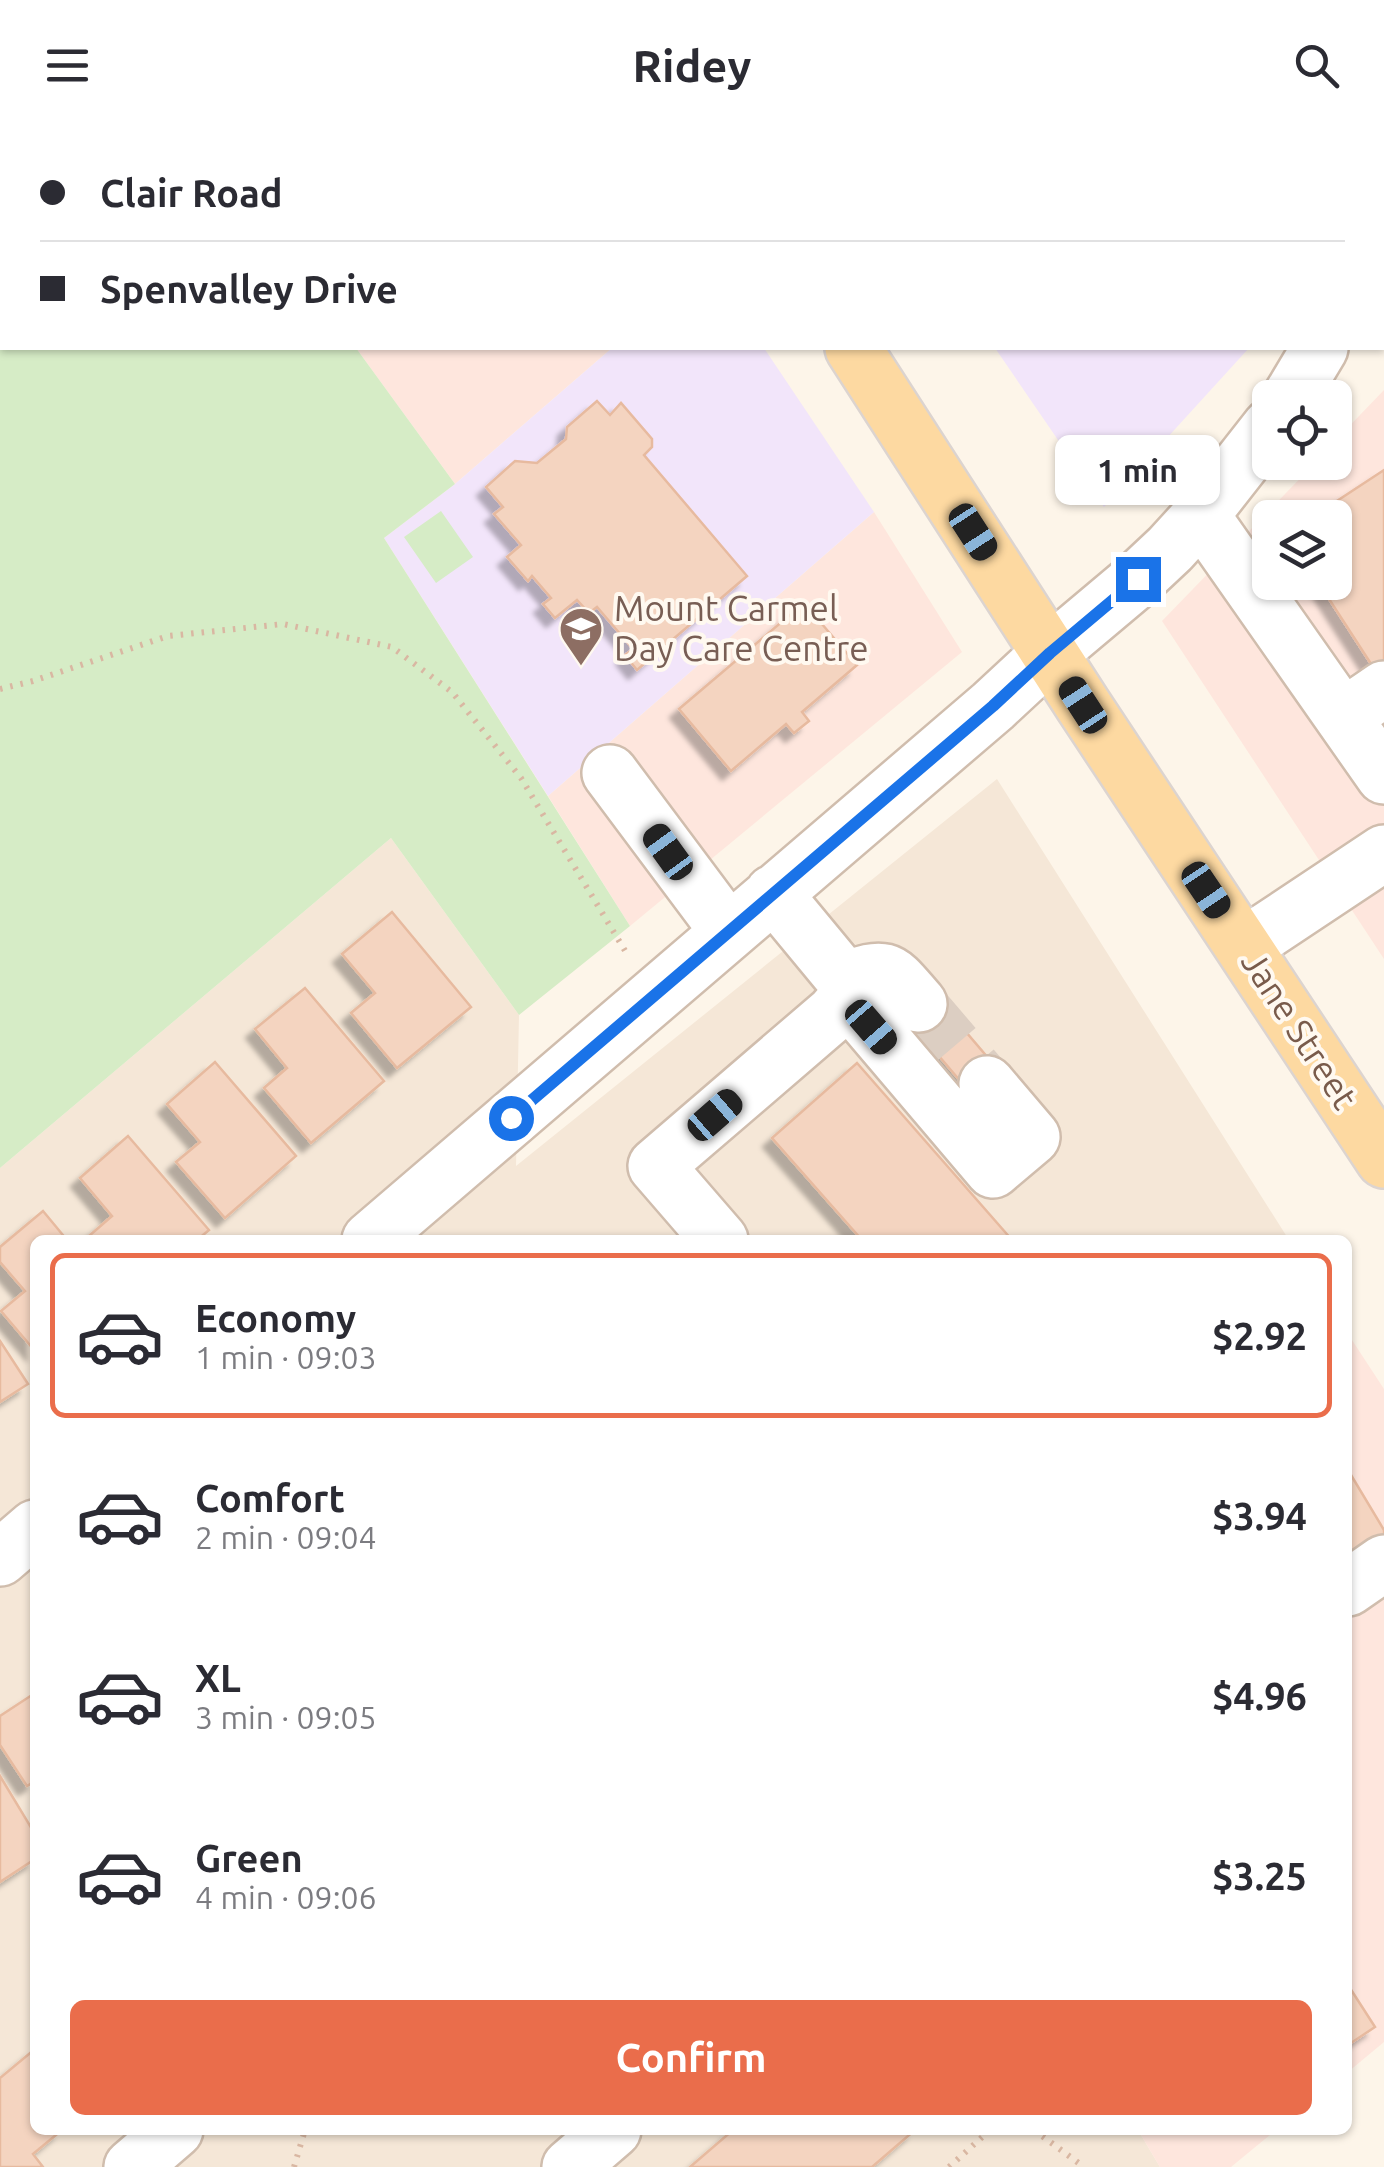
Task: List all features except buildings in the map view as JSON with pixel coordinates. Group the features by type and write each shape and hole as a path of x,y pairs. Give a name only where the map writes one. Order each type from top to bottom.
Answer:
{"main road":[{"name":"Jane Street","path":"854,350 1384,1160"}],"street":[{"path":"1301,380 1319,350"},
{"path":"376,1235 1138,579 1201,515 1252,452"},
{"path":"1201,515 1363,703 1384,776"},
{"path":"610,773 728,931"},
{"path":"1244,946 1384,854"},
{"path":"773,893 994,1170 1032,1136 987,1084"},
{"path":"716,1235 656,1166 834,1014 846,989 867,972 892,973 919,1004"},
{"path":"0,1558 30,1532"},
{"path":"1352,1585 1384,1563"},
{"path":"132,2167 169,2135"},
{"path":"570,2167 607,2135"}],"path":[{"path":"0,689 168,636 284,624 392,647 452,692 522,778 653,996"},
{"path":"294,2167 304,2135"},
{"path":"949,2167 984,2135"},
{"path":"1041,2135 1084,2167"}],"shaded area":[{"path":"357,350 610,350 455,484"},
{"name":"Mount Carmel Day Care Centre","path":"610,350 765,350 874,512 548,796 384,538 455,484"},
{"path":"996,350 1247,350 1104,507"},
{"path":"1384,390 1384,959 1162,621 1252,528 1252,600 1352,600 1352,500 1279,500 1299,480 1352,480 1352,423"},
{"path":"874,512 962,652 630,926 548,796"},
{"path":"997,779 1286,1235 30,1235 30,2135 1141,2135 1160,2167 0,2167 0,1168 391,838 519,1015 516,1166"},
{"path":"1352,1340 1384,1389 1384,2042 1352,2069"},
{"path":"1141,2135 1270,2135 1231,2167 1160,2167"}],"green space":[{"path":"0,350 357,350 455,484 384,538 630,926 519,1015 391,838 0,1168"},
{"path":"441,511 473,557 436,583 404,537"}],"tunnel":[{"path":"919,1004 987,1084"}],"place":[{"name":"Mount Carmel Day Care Centre","path":"581,667"}],"route":[{"path":"511,1118 1138,579"}]}
